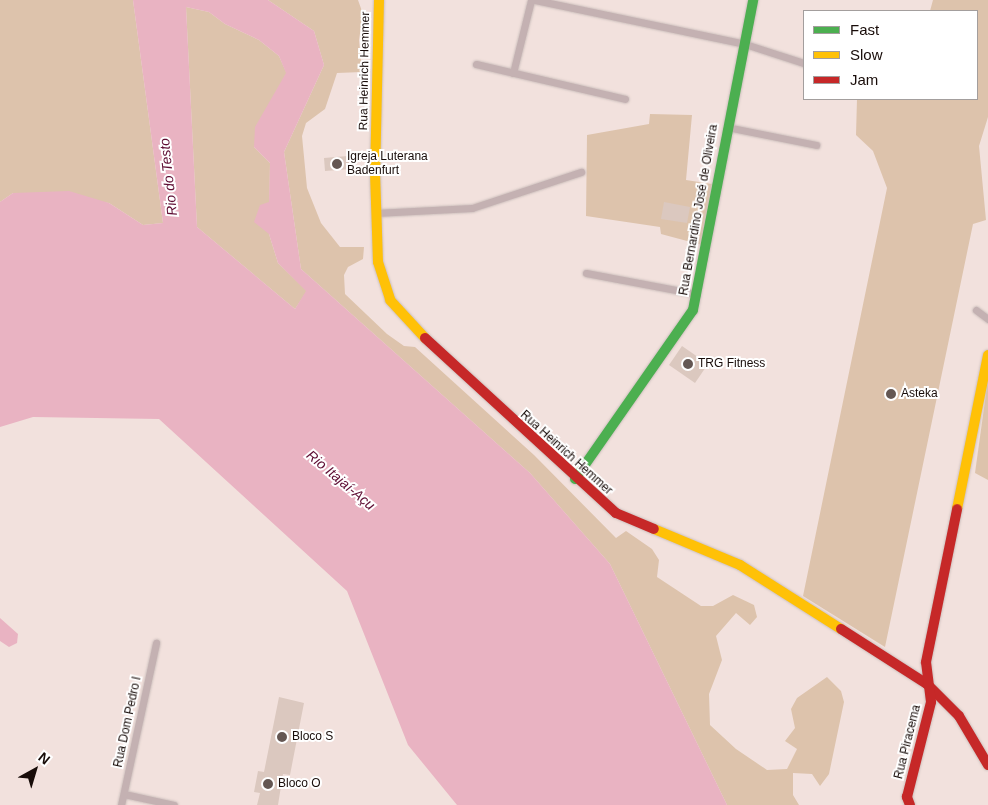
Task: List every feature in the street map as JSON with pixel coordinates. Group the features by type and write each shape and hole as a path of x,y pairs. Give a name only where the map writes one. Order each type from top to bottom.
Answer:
{"street":[{"name":"Rua Heinrich Hemmer","path":"379,0 375,213 382,283 399,312 575,479 616,513 740,565 927,684 959,716 988,765"},
{"path":"513,73 531,0"},
{"path":"536,0 745,44 803,63"},
{"name":"Rua Bernardino José de Oliveira","path":"575,479 693,310 753,0"},
{"path":"476,64 625,99"},
{"path":"727,127 816,145"},
{"path":"375,213 472,208 582,172"},
{"path":"586,273 697,294"},
{"path":"976,310 988,318"},
{"name":"Rua Piracema","path":"910,805 907,797 931,702 927,684 926,662 988,355"},
{"name":"Rua Dom Pedro I","path":"121,805 156,643"},
{"path":"124,794 174,804"}],"shaded area":[{"path":"0,0 133,0 163,223 143,225 109,203 13,193 0,202"},
{"path":"268,0 358,0 363,14 359,40 362,72 337,73 325,109 306,123 302,136 307,188 321,223 340,247 364,247 363,259 348,267 344,275 345,294 387,334 404,346 415,347 534,455 616,538 626,531 652,549 659,560 657,577 701,606 713,606 733,595 754,605 757,617 750,625 736,613 716,636 722,660 709,694 710,725 736,749 767,770 787,769 797,749 785,741 795,728 791,709 797,698 827,677 841,691 844,702 829,774 820,786 812,774 793,773 793,795 799,805 727,805 610,564 530,473 301,269 284,152 324,65 314,31"},
{"name":"Asteka","path":"933,0 988,0 988,117 979,146 986,220 973,224 885,647 803,596 887,188 873,151 856,135 857,100 978,100 978,10 930,10"},
{"path":"186,7 209,12 225,24 259,40 279,56 287,74 254,147 270,163 269,234 278,263 307,291 295,309 197,227"},
{"path":"650,114 692,115 686,180 712,184 702,245 661,234 660,227 586,216 587,135 649,124"},
{"path":"988,379 988,480 975,473"}],"water":[{"path":"133,0 268,0 314,31 324,65 284,152 301,269 530,473 610,564 727,805 457,805 408,745 347,591 159,419 33,417 0,427 0,202 13,193 69,191 109,203 143,225 163,223","holes":["186,7 209,12 225,24 259,40 279,56 286,73 255,127 254,147 270,163 269,202 260,205 254,222 269,234 278,263 306,291 295,309 197,227"]},
{"path":"0,618 18,634 17,643 9,647 0,641"}],"building":[{"name":"Igreja Luterana Badenfurt","path":"348,156 350,169 325,171 324,158"},
{"path":"664,202 690,207 687,223 661,219"},
{"name":"TRG Fitness","path":"682,346 708,364 695,383 669,365"},
{"path":"279,697 304,703 290,775 283,774 278,805 257,805 260,793 254,792 258,771 264,772"}],"traffic: fast":[{"path":"575,479 693,310 753,0"}],"traffic: slow":[{"path":"379,0 375,172 378,262 390,300 425,338"},
{"path":"957,509 988,355"},
{"path":"654,529 740,565 841,629"}],"traffic: jam":[{"path":"425,338 616,513 654,529"},
{"path":"910,805 907,797 931,702 926,662 957,509"},
{"path":"841,629 927,684 959,716 988,765"}],"place":[{"name":"Igreja Luterana Badenfurt","path":"337,164"},
{"name":"TRG Fitness","path":"688,364"},
{"name":"Asteka","path":"891,394"},
{"name":"Bloco S","path":"282,737"},
{"name":"Bloco O","path":"268,784"}],"water label":[{"name":"Rio do Testo","path":"168,177"},
{"name":"Rio Itajaí-Açu","path":"341,480"}]}
